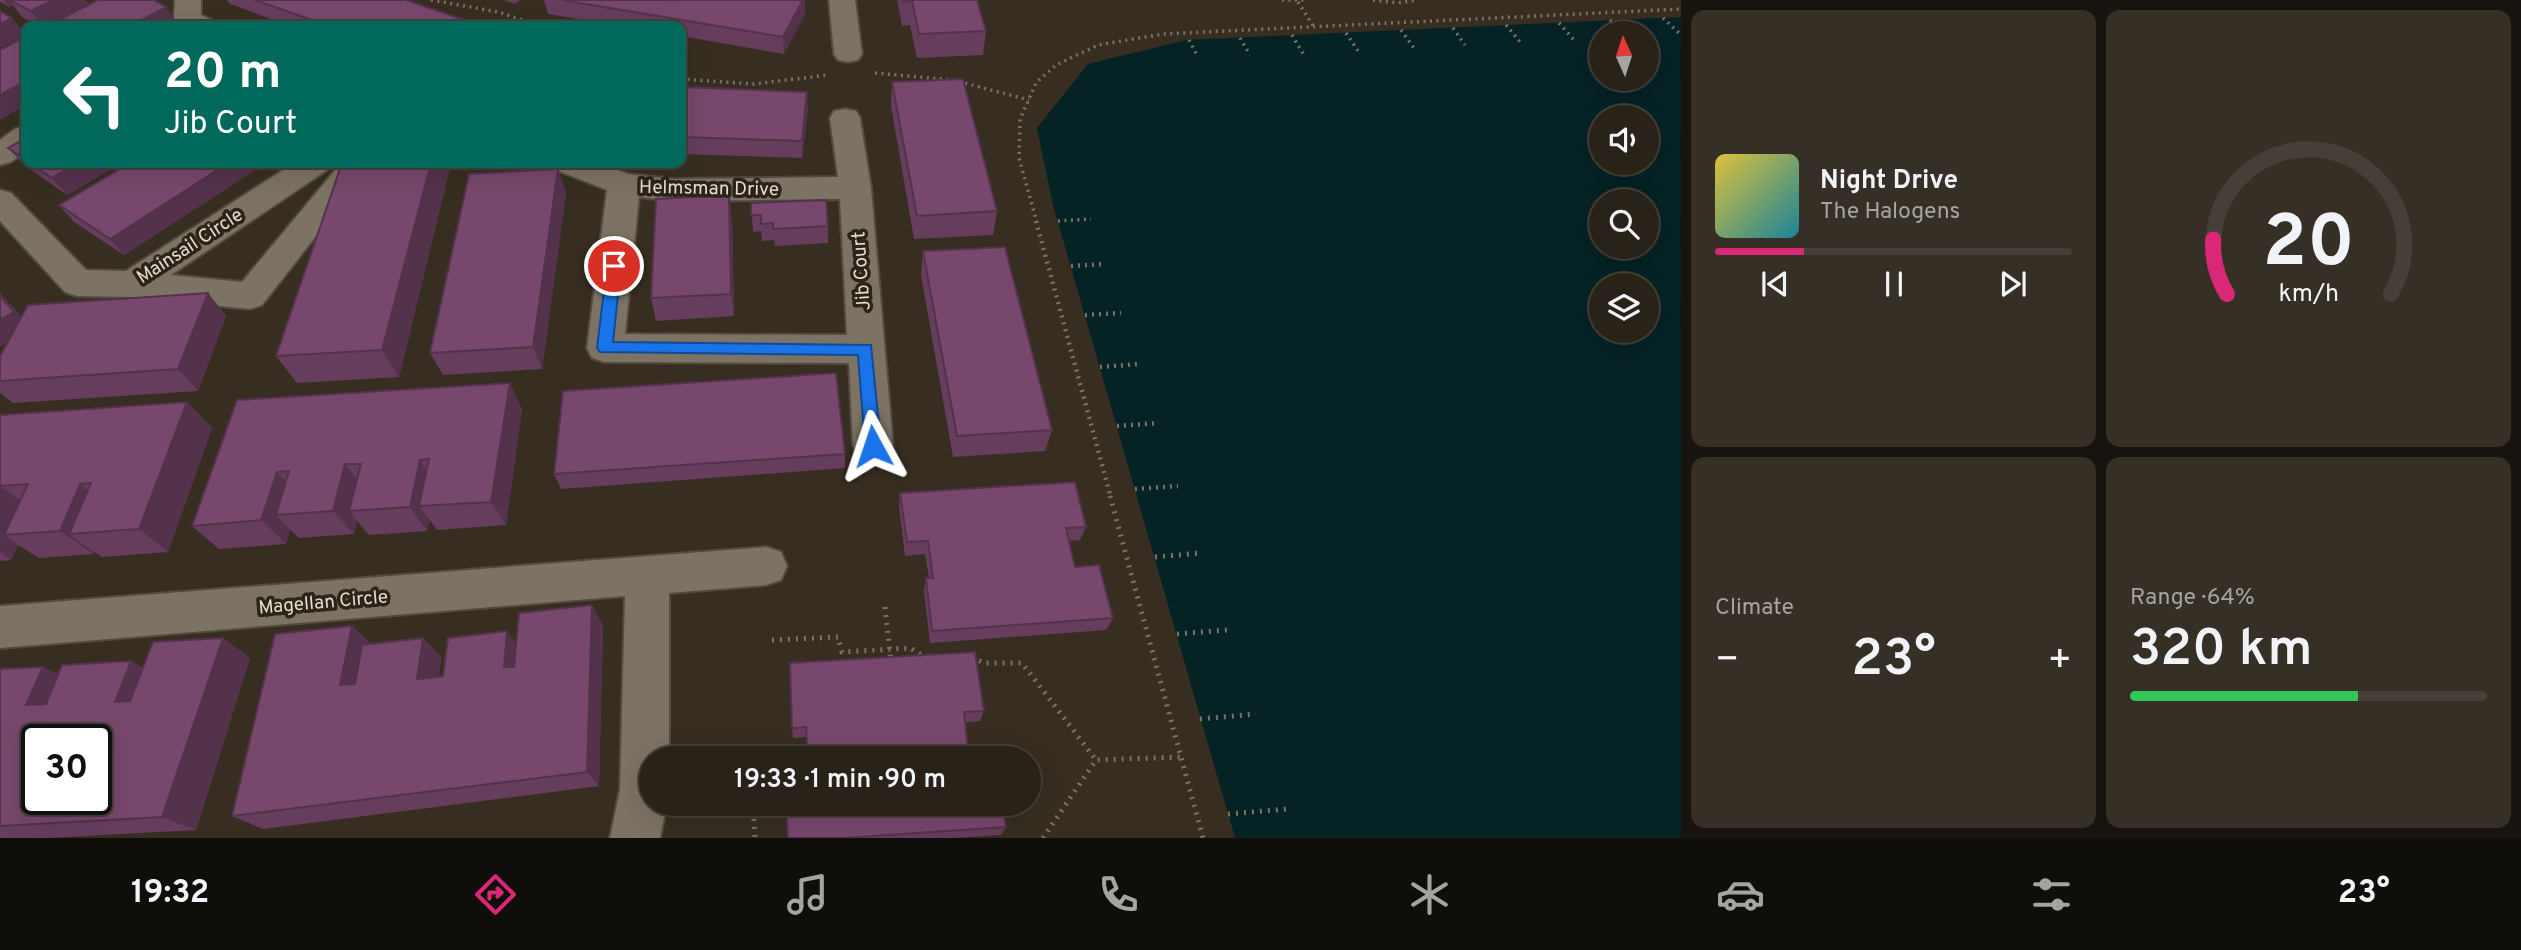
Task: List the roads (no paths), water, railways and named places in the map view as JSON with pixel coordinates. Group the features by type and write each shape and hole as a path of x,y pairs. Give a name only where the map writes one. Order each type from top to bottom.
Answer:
{"street":[{"path":"188,0 188,19 192,21"},
{"path":"208,21 206,16 212,0"},
{"path":"842,0 848,54"},
{"name":"Jib Court","path":"845,118 855,188 873,446"},
{"path":"0,155 21,140"},
{"name":"Mainsail Circle","path":"0,201 77,283 132,284 308,168"},
{"path":"132,284 250,296 354,168"},
{"name":"Helmsman Drive","path":"581,168 624,184 673,190 855,188"},
{"path":"624,184 605,348 865,349"},
{"name":"Magellan Circle","path":"0,627 766,566"},
{"path":"635,838 645,789 647,575"}],"water":[{"path":"1681,17 1681,838 1235,838 1053,205 1037,128 1088,64 1186,40 1589,21 1589,91 1659,91 1659,21 1595,21"}]}
